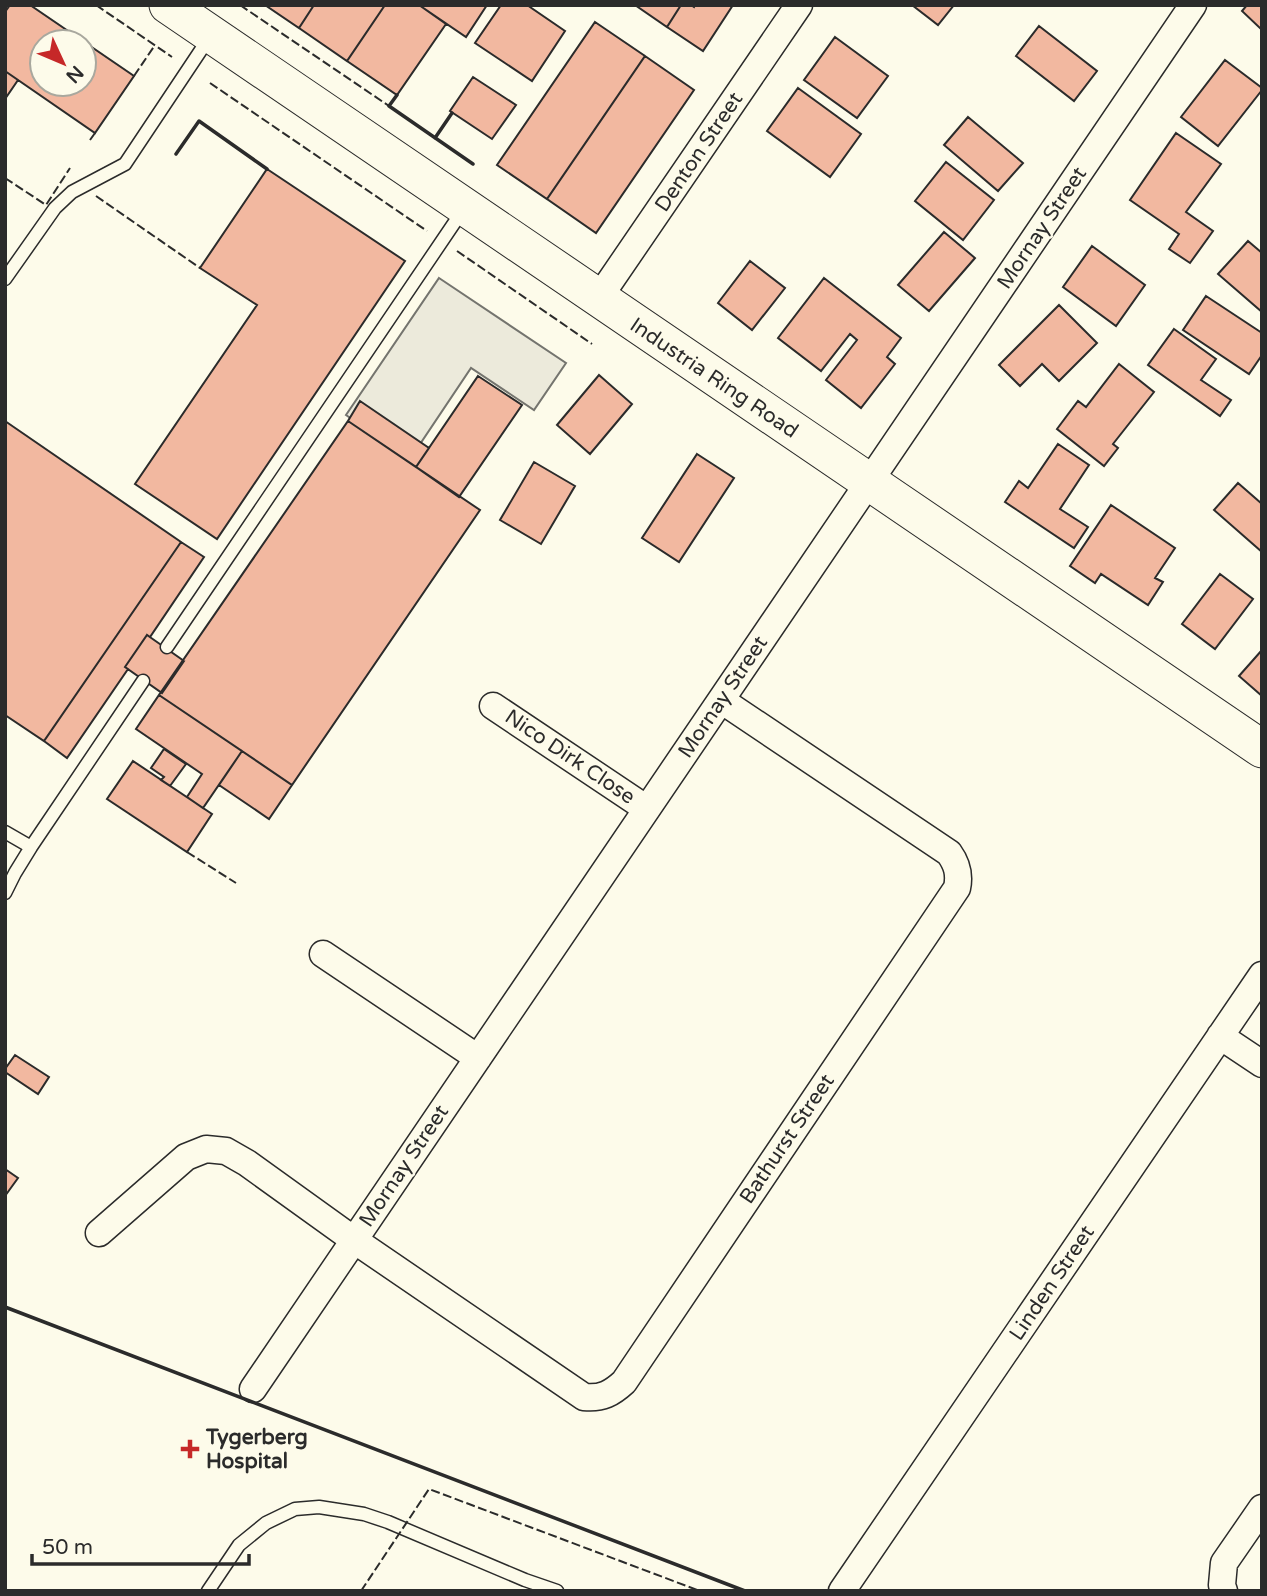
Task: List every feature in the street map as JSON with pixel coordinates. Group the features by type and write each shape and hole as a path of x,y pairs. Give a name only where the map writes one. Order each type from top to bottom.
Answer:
{"street":[{"name":"Industria Ring Road","path":"168,5 1262,749"},
{"name":"Denton Street","path":"598,299 799,5"},
{"name":"Mornay Street","path":"253,1389 1193,5"},
{"name":"Bathurst Street","path":"355,1240 584,1397 606,1395 624,1382 957,888 959,878 955,861 949,853 721,700"},
{"name":"Nico Dirk Close","path":"493,706 647,809"},
{"path":"323,954 478,1058"},
{"name":"Linden Street","path":"842,1591 1262,975"},
{"path":"1220,1036 1262,1064"},
{"path":"99,1233 186,1157 206,1149 226,1151 247,1163 355,1240"},
{"path":"1224,1591 1224,1563 1262,1508"}],"lane":[{"path":"5,279 63,198 125,164 212,34"},
{"path":"167,647 465,208"},
{"path":"5,893 31,848 143,681"},
{"path":"5,832 31,848"},
{"path":"208,1591 239,1545 266,1523 295,1509 319,1507 365,1514 388,1522 521,1585 557,1591"}],"shaded area":[{"path":"439,278 566,363 534,410 471,368 410,459 346,415"}],"building":[{"path":"10,5 30,5 64,28 28,28 28,87 5,71 5,12"},
{"path":"265,5 314,5 299,28"},
{"path":"314,5 385,5 347,61 299,28"},
{"path":"385,5 419,5 446,24 397,95 347,61"},
{"path":"419,5 487,5 466,37"},
{"path":"501,5 527,5 565,31 532,81 475,43"},
{"path":"635,5 681,5 667,27"},
{"path":"681,5 733,5 703,51 667,27"},
{"path":"912,5 954,5 938,25"},
{"path":"1247,5 1262,5 1262,30 1242,11"},
{"path":"595,22 645,56 547,199 497,165"},
{"path":"1039,26 1097,71 1074,101 1016,56"},
{"path":"835,37 888,76 857,118 804,80"},
{"path":"98,51 134,76 95,133 44,98 98,98"},
{"path":"645,56 694,90 596,233 547,199"},
{"path":"1225,60 1262,90 1218,146 1181,117"},
{"path":"5,71 18,80 5,99"},
{"path":"473,77 516,105 492,139 450,111"},
{"path":"798,88 861,134 830,177 767,131"},
{"path":"968,117 1023,163 998,191 944,145"},
{"path":"1176,133 1221,164 1186,212 1213,231 1190,263 1169,249 1179,234 1130,200"},
{"path":"946,162 994,200 963,240 915,201"},
{"path":"267,169 405,261 217,539 135,484 257,305 200,268"},
{"path":"944,232 975,258 929,311 898,285"},
{"path":"1248,241 1262,253 1262,312 1218,274"},
{"path":"1092,246 1145,285 1116,326 1063,287"},
{"path":"750,261 785,288 752,330 718,303"},
{"path":"824,278 901,338 887,357 895,364 861,408 826,380 857,340 850,334 821,371 778,338"},
{"path":"1206,296 1262,333 1262,355 1249,374 1183,330"},
{"path":"1059,305 1097,343 1059,381 1042,364 1020,386 999,365"},
{"path":"1174,329 1216,359 1201,380 1231,400 1220,416 1148,365"},
{"path":"1119,364 1154,392 1113,444 1118,448 1104,466 1057,429 1078,401 1086,407"},
{"path":"599,375 632,404 590,454 557,425"},
{"path":"478,376 522,405 459,497 416,467"},
{"path":"360,401 429,448 416,467 348,421"},
{"path":"5,421 181,542 44,741 5,715"},
{"path":"348,421 480,510 292,785 159,695"},
{"path":"1058,444 1089,465 1060,509 1088,527 1074,548 1005,502 1019,481 1028,488"},
{"path":"697,454 734,478 679,562 642,538"},
{"path":"534,462 575,486 541,544 500,520"},
{"path":"1238,483 1262,504 1262,552 1214,510"},
{"path":"1111,505 1175,548 1155,578 1163,582 1148,605 1101,574 1095,583 1070,566"},
{"path":"181,542 204,557 150,637 147,635 125,667 128,669 67,758 44,741"},
{"path":"1220,574 1253,599 1215,649 1182,624"},
{"path":"147,635 184,661 162,693 125,667"},
{"path":"1262,650 1262,696 1239,676"},
{"path":"159,695 242,751 203,808 187,797 202,774 136,729"},
{"path":"164,749 186,764 170,786 161,780 164,777 151,768"},
{"path":"242,751 292,785 269,819 219,785"},
{"path":"133,761 212,814 187,852 107,799"},
{"path":"15,1055 49,1077 38,1094 5,1072"},
{"path":"5,1169 18,1178 5,1196"}],"fence":[{"path":"96,5 172,57"},
{"path":"240,5 389,106"},
{"path":"134,76 155,45"},
{"path":"210,83 427,231"},
{"path":"90,140 95,133"},
{"path":"5,178 46,205 70,168"},
{"path":"96,196 200,268"},
{"path":"457,251 592,344"},
{"path":"187,852 236,883"},
{"path":"361,1591 429,1489 700,1591"}],"wall":[{"path":"397,95 389,106 473,164"},
{"path":"435,138 452,113"},
{"path":"176,154 199,121 267,169"},
{"path":"5,1307 745,1591"}],"place":[{"name":"Tygerberg Hospital","path":"190,1449"}]}
